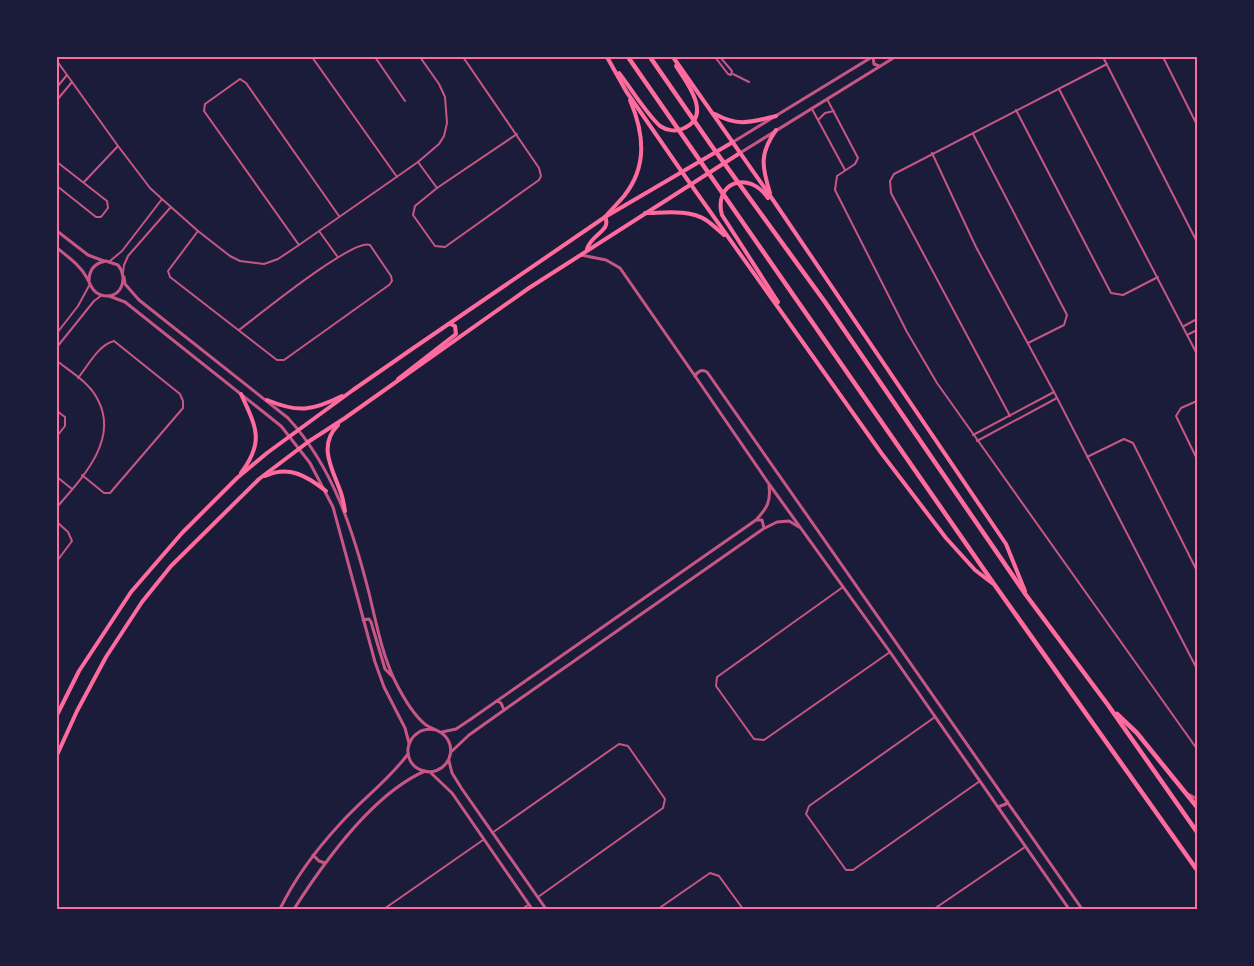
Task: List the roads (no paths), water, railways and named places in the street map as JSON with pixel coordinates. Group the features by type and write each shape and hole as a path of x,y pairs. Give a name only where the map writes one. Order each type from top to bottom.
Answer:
{"highway":[{"path":"628,57 994,584 1197,870"},
{"path":"650,57 711,146 787,249 1026,595 1108,705 1197,832"},
{"path":"1108,705 1137,733 1197,807"}],"main road":[{"path":"608,59 656,122 666,129 677,131 690,125 695,118 698,106 693,92 672,57"},
{"path":"672,57 771,197 1006,544 1026,595"},
{"path":"608,59 626,91 682,172 882,454 933,522 975,570 994,584"},
{"path":"605,217 625,195 636,176 641,158 641,132 626,91"},
{"path":"712,112 735,123 776,116"},
{"path":"771,197 763,168 764,154 768,141 776,130"},
{"path":"57,715 79,671 131,592 182,533 237,478 353,390 605,217 733,142"},
{"path":"57,755 106,657 142,602 171,566 259,479 308,442 587,249 740,153"},
{"path":"800,336 722,215 720,202 730,186 744,182 754,183 762,188 842,301"},
{"path":"645,213 670,212 694,215 705,219 729,239"},
{"path":"587,249 592,239 607,227 605,217"},
{"path":"396,382 409,369 456,334 455,326 450,324"},
{"path":"267,400 286,408 310,409 353,390"},
{"path":"237,478 252,458 256,432 241,394"},
{"path":"345,418 332,432 327,453 330,468 342,495 345,512"},
{"path":"259,479 278,472 292,472 309,478 326,491"}],"street":[{"path":"312,57 397,177"},
{"path":"375,57 405,101"},
{"path":"57,61 150,188 170,208 230,256 240,261 264,264 278,259 299,245 418,162 439,144 444,136 447,116 445,97 439,84 420,57"},
{"path":"463,57 517,134 539,168 541,176 539,180 445,247 435,246 413,214 415,206 437,188 517,134"},
{"path":"715,57 729,75 732,74 749,82"},
{"path":"720,57 732,74"},
{"path":"733,142 873,57 874,63 879,66"},
{"path":"740,153 895,57"},
{"path":"1103,57 1197,242"},
{"path":"1162,57 1197,125"},
{"path":"1010,416 891,193 890,181 894,174 932,153 1107,64"},
{"path":"57,87 67,75"},
{"path":"299,245 204,111 205,104 240,80 246,83 339,216"},
{"path":"57,100 72,82"},
{"path":"1059,89 1197,354"},
{"path":"827,98 858,158 855,164 840,173 836,179 837,193 916,350 977,441 1197,749"},
{"path":"812,108 845,170"},
{"path":"1016,110 1111,292 1123,295 1158,277"},
{"path":"818,120 825,113 834,111"},
{"path":"973,134 1067,315 1064,325 1028,343"},
{"path":"84,182 118,146"},
{"path":"932,153 975,247 1054,392 1197,669"},
{"path":"57,162 107,201 108,208 101,217 96,216 57,186"},
{"path":"418,162 437,188"},
{"path":"57,333 78,306 93,267 108,261 122,251 162,199"},
{"path":"109,296 122,288 124,265 128,256 170,208"},
{"path":"57,231 88,255 118,265 125,284 139,300 267,400 300,430 327,472 345,512 393,677"},
{"path":"198,231 168,271 170,277 277,360 284,360 389,285 392,281 391,276 367,244 337,257 239,330"},
{"path":"319,231 337,257"},
{"path":"57,248 76,263 95,292 125,302 241,394 291,437 326,491 333,507 363,621 384,687 405,728 409,743 408,754 387,780 340,824 313,855 280,909"},
{"path":"580,254 584,257 606,260 620,268 769,484 890,652 1069,909"},
{"path":"57,347 94,300 102,295"},
{"path":"1183,326 1197,319"},
{"path":"1187,335 1197,330"},
{"path":"78,378 102,348 108,342 114,341 180,394 183,401 183,408 110,493 104,493 82,476"},
{"path":"57,361 78,378 98,399 104,422 101,444 82,476 57,507"},
{"path":"695,376 700,371 707,372 1082,909"},
{"path":"973,435 1054,392"},
{"path":"977,441 1057,398"},
{"path":"1197,401 1181,408 1176,416 1197,459"},
{"path":"57,411 65,417 65,426 57,436"},
{"path":"1087,457 1124,439 1133,443 1197,571"},
{"path":"57,477 72,489"},
{"path":"440,732 456,729 756,520 768,508 771,498 769,484"},
{"path":"756,520 762,520 765,526 763,529"},
{"path":"294,909 341,842 395,789 415,776 441,769 451,753 469,735 763,529 777,522 789,520 802,529"},
{"path":"57,522 68,532 72,541 57,561"},
{"path":"843,586 717,677 716,686 741,722 754,740 764,740 890,652"},
{"path":"363,621 369,619 371,622 385,669 393,677 420,719 440,732 449,742 451,753"},
{"path":"508,693 509,701 514,703"},
{"path":"497,701 501,703 504,710"},
{"path":"935,717 809,806 807,814 819,833 846,870 853,870 980,782"},
{"path":"409,743 420,731 436,730"},
{"path":"492,833 619,744 628,746 665,799 663,808 538,897"},
{"path":"408,754 414,765 427,772 452,793 531,909"},
{"path":"448,760 457,781 546,909"},
{"path":"1187,793 1197,800"},
{"path":"998,807 1006,804 1007,801"},
{"path":"1008,822 1012,817 1018,817"},
{"path":"384,909 483,839"},
{"path":"934,909 1025,847"},
{"path":"313,855 325,863"},
{"path":"658,909 710,873 718,876 742,909"},
{"path":"522,909 528,905"}]}
